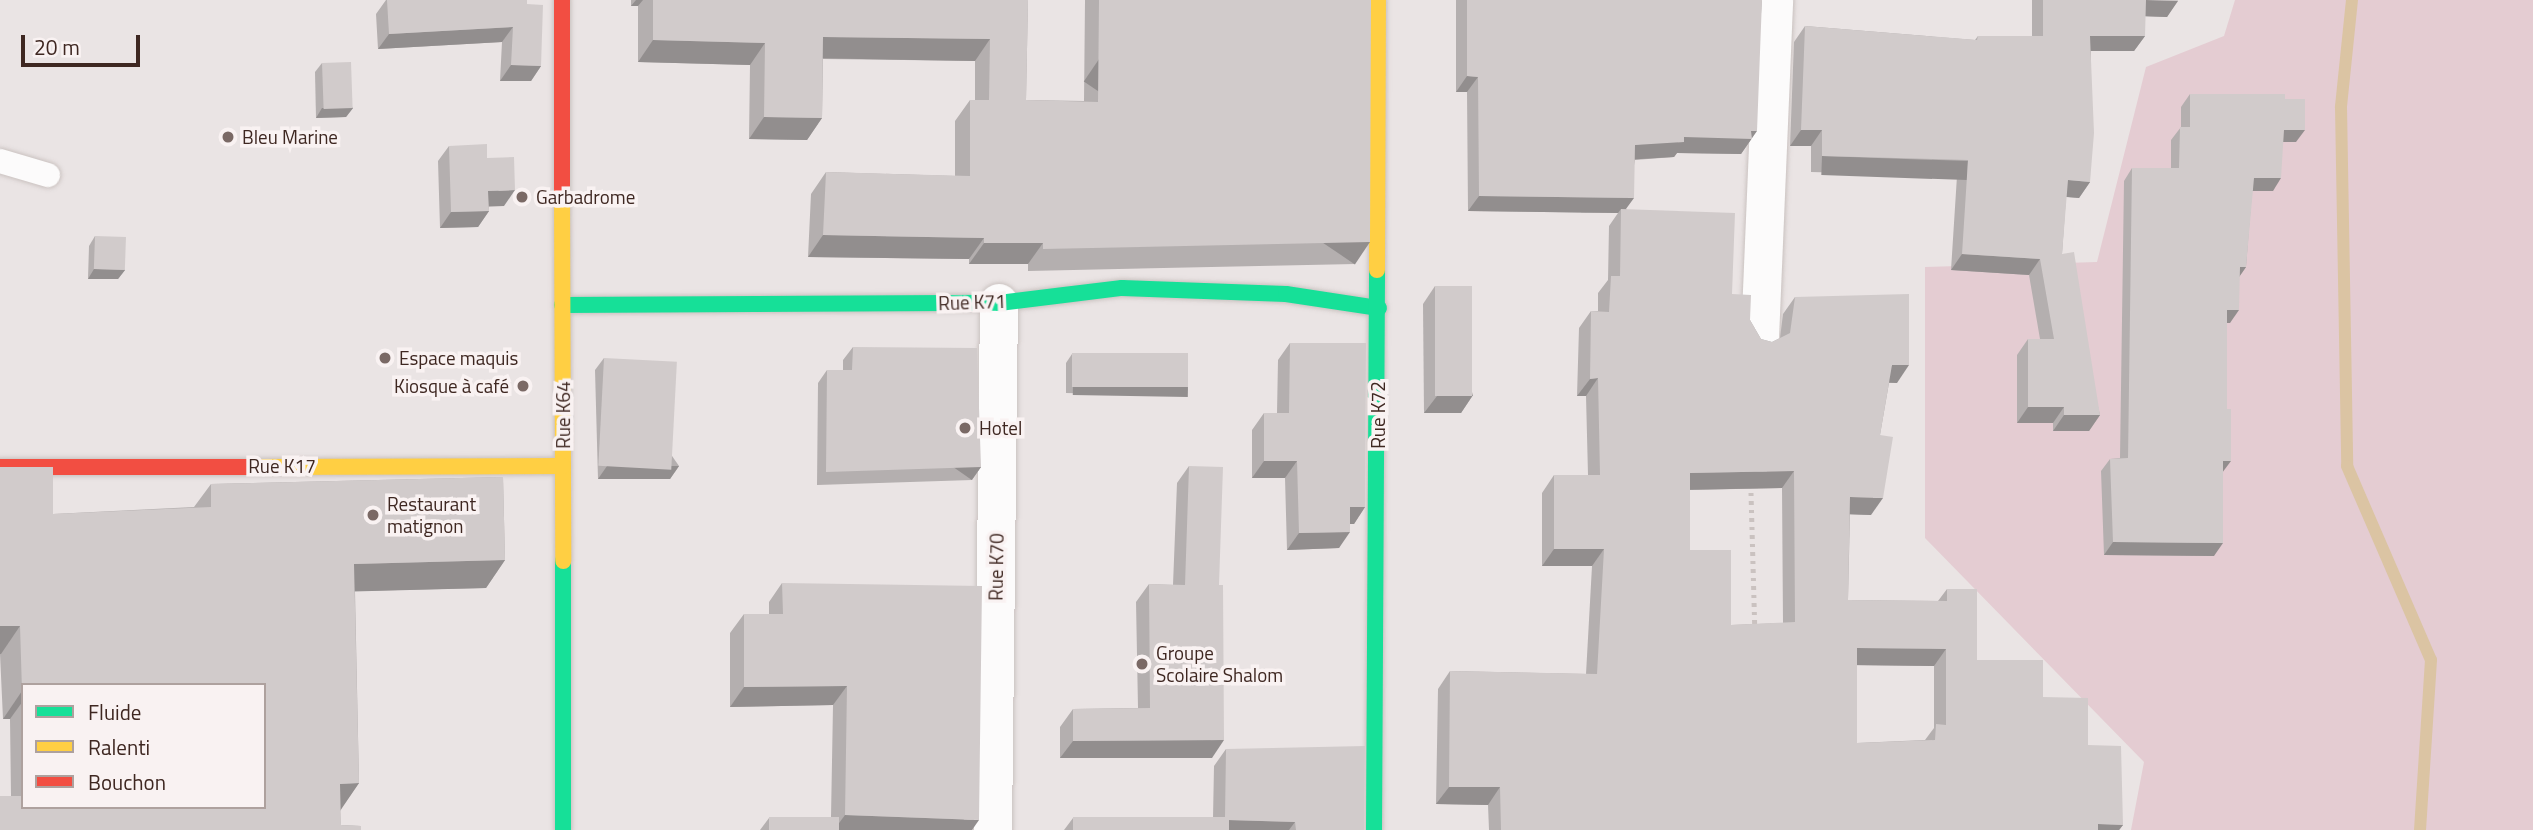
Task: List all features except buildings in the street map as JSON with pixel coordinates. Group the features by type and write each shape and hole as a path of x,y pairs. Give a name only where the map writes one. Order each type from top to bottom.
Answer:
{"street":[{"name":"Rue K64","path":"562,0 562,830"},
{"name":"Rue K72","path":"1374,830 1379,308 1378,0"},
{"path":"1760,338 1774,0"},
{"name":"Rue K71","path":"562,304 999,303 1069,291 1122,288 1286,294 1379,308"},
{"name":"Rue K70","path":"993,830 999,303"},
{"name":"Rue K17","path":"0,467 563,466"}],"lane":[{"path":"0,161 48,175"}],"path":[{"path":"1751,478 1755,640"}],"shaded area":[{"path":"2235,0 2533,0 2533,830 2131,830 2144,762 1925,538 1925,267 2097,262 2146,67 2224,36"}],"waterway":[{"path":"2352,0 2341,107 2347,466 2431,660 2420,830"}],"traffic: fast":[{"path":"1374,830 1377,270"},
{"path":"562,305 999,303 1122,288 1286,294 1379,308"},
{"path":"563,561 563,830"}],"traffic: slow":[{"path":"1377,270 1378,0"},
{"path":"562,189 563,561"},
{"path":"258,467 563,466"}],"traffic: jam":[{"path":"562,0 562,189"},
{"path":"0,467 258,467"}],"place":[{"name":"Bleu Marine","path":"228,137"},
{"name":"Garbadrome","path":"522,197"},
{"name":"Espace maquis","path":"385,358"},
{"name":"Kiosque à café","path":"523,386"},
{"name":"Hotel","path":"965,428"},
{"name":"Restaurant matignon","path":"373,515"},
{"name":"Groupe Scolaire Shalom","path":"1142,664"}]}
